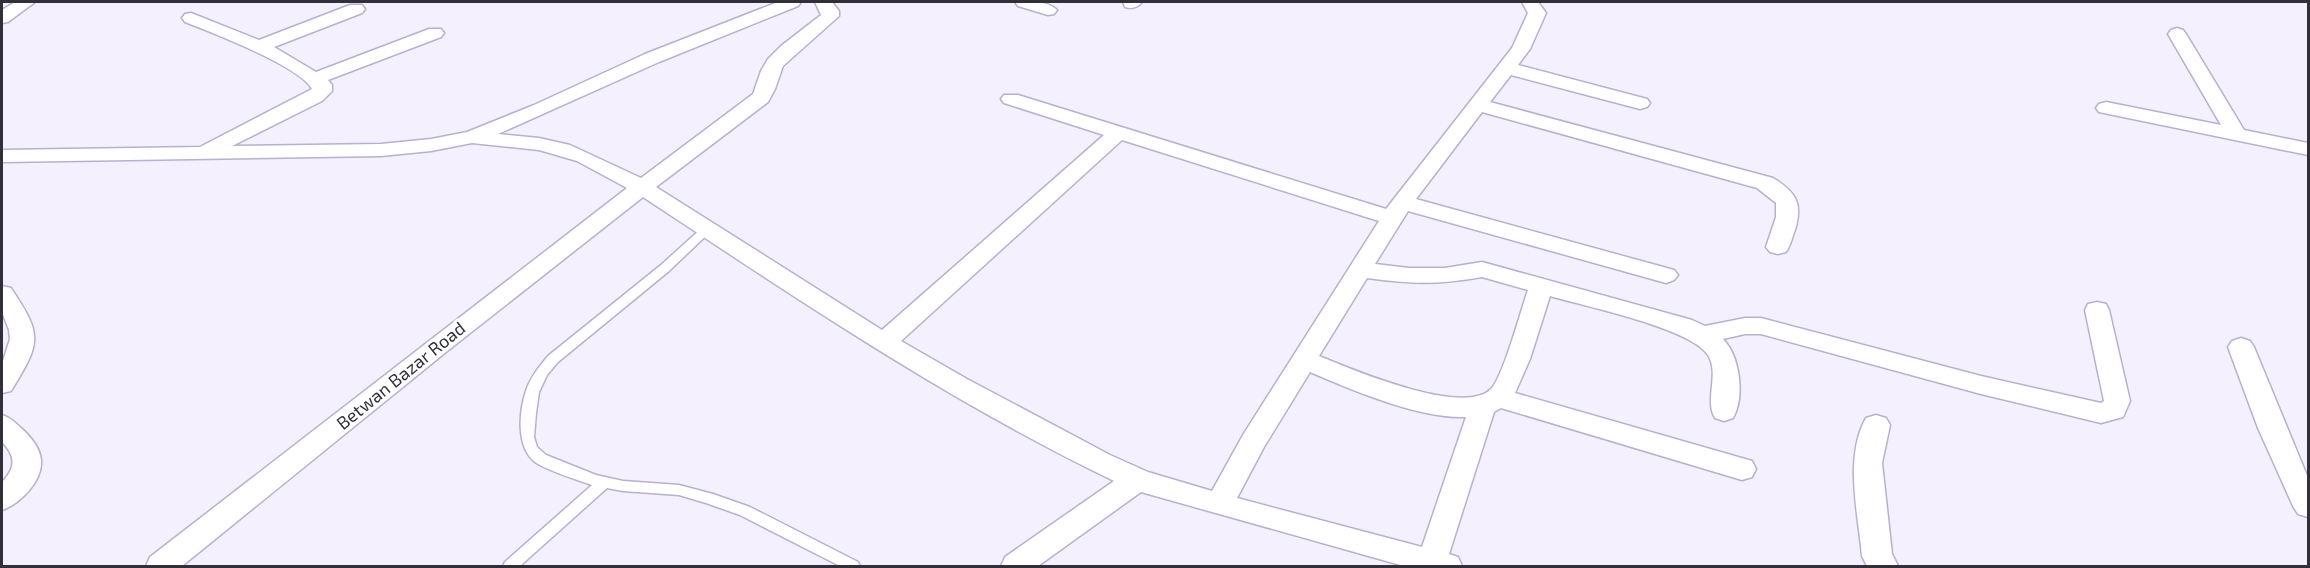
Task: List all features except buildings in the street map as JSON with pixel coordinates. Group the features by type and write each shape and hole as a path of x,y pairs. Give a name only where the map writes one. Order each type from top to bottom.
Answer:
{"street":[{"path":"2,18 26,2"},
{"path":"2,156 381,150 431,145 472,137 531,114 662,54 792,2"},
{"name":"Betwan Bazar Road","path":"161,567 437,346 761,98 767,90 772,65 830,16 830,11 823,2"},
{"path":"1024,2 1048,10"},
{"path":"1219,504 1253,442 1396,210 1521,49 1538,13 1530,2"},
{"path":"256,48 356,9"},
{"path":"191,18 239,38 314,79 322,86 322,91 315,97 200,154"},
{"path":"314,79 435,33"},
{"path":"2177,34 2236,134"},
{"path":"1506,68 1640,103"},
{"path":"1011,99 1118,133 1396,210 1666,275"},
{"path":"1478,105 1765,183 1781,191 1788,199 1788,208 1778,247"},
{"path":"2106,108 2308,149"},
{"path":"884,343 1118,133"},
{"path":"472,137 563,149 642,187 884,343 1061,442 1138,480 1440,564 1491,402 1510,377 1542,285"},
{"path":"1359,270 1409,276 1445,276 1460,274 1474,268 1482,269 1683,326 1704,335 1718,346 1724,359 1726,376 1724,411"},
{"path":"2,298 16,313 23,332 23,347 2,384"},
{"path":"1704,335 1745,326 1761,326 1981,385 2101,413 2114,410 2117,401 2097,310"},
{"path":"2241,347 2267,419 2308,506"},
{"path":"1304,360 1422,402 1457,408 1491,402 1742,469"},
{"path":"2,425 22,447 28,463 24,478 2,499"},
{"path":"1876,425 1868,463 1877,556 1883,567"},
{"path":"1016,567 1078,520 1138,480"}],"lane":[{"path":"707,229 665,268 553,359 541,373 532,392 527,437 531,449 541,459 605,482 623,486 679,490 745,511 853,567"},
{"path":"510,567 605,482"}]}
